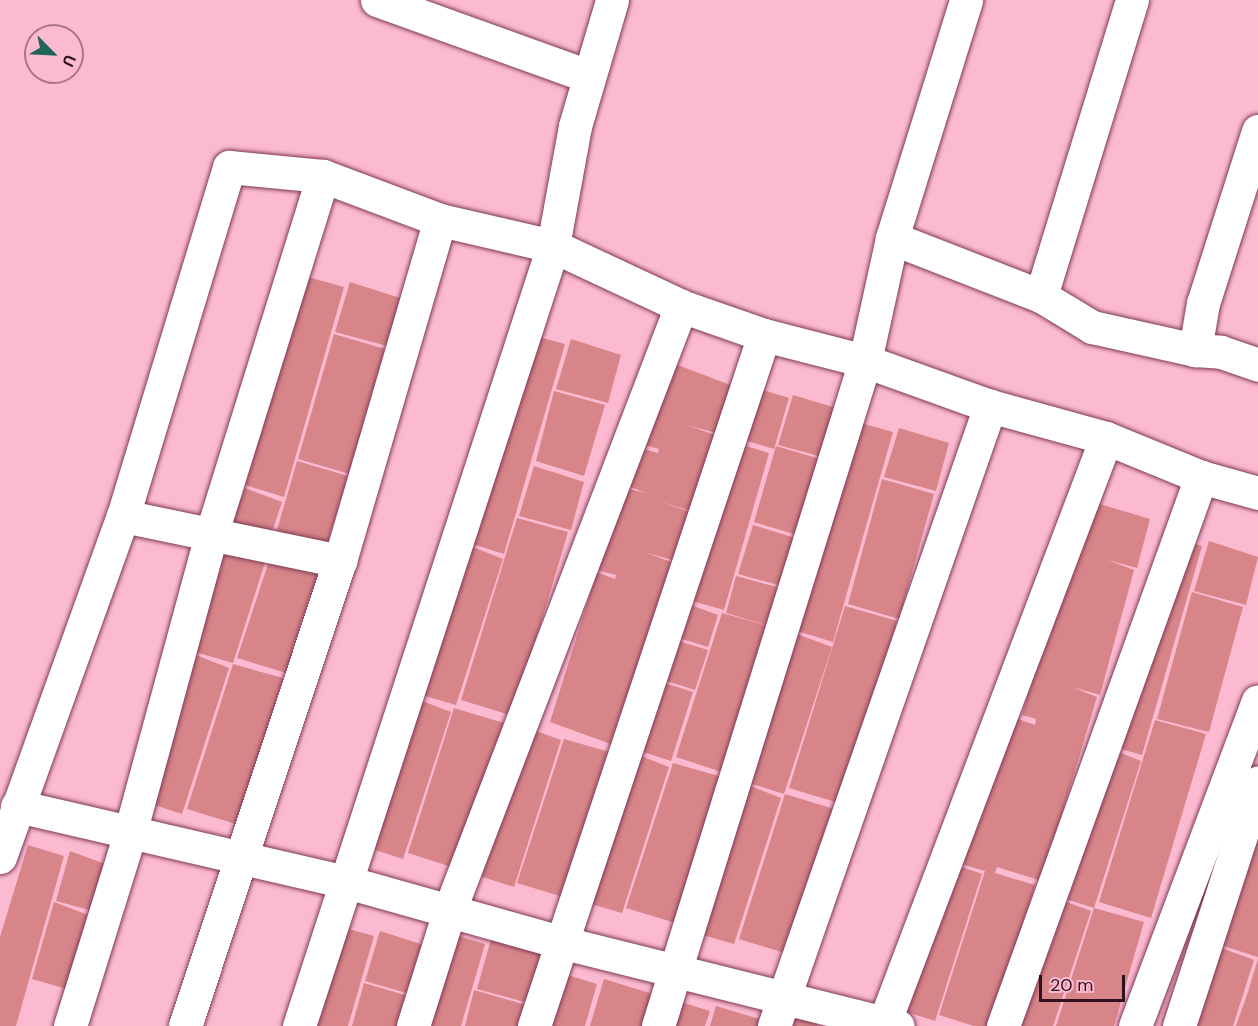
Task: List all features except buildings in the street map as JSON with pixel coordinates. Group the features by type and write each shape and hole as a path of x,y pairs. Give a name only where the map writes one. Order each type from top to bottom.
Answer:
{"street":[{"path":"377,0 588,76"},
{"path":"299,1026 553,246 588,76 612,0"},
{"path":"658,1026 865,361 892,238 966,0"},
{"path":"1041,296 1132,0"},
{"path":"1195,350 1203,303 1258,131"},
{"path":"0,857 123,516 229,167 323,176 440,220 553,246 681,306 764,335 865,361 990,406 1106,438 1201,477 1258,493"},
{"path":"70,1026 130,833 212,532 323,176"},
{"path":"185,1026 239,857 340,561 440,220"},
{"path":"892,238 1041,296 1092,327 1195,350 1221,352 1258,365"},
{"path":"413,1026 450,909 681,306"},
{"path":"534,1026 560,942 764,335"},
{"path":"778,1012 990,406"},
{"path":"17,806 347,882 450,909 560,942 675,972 778,1012 888,1025 1106,438"},
{"path":"1003,1026 1201,477"},
{"path":"123,516 212,532 340,561"},
{"path":"1135,1026 1258,702"},
{"path":"1179,1026 1258,783"}]}
